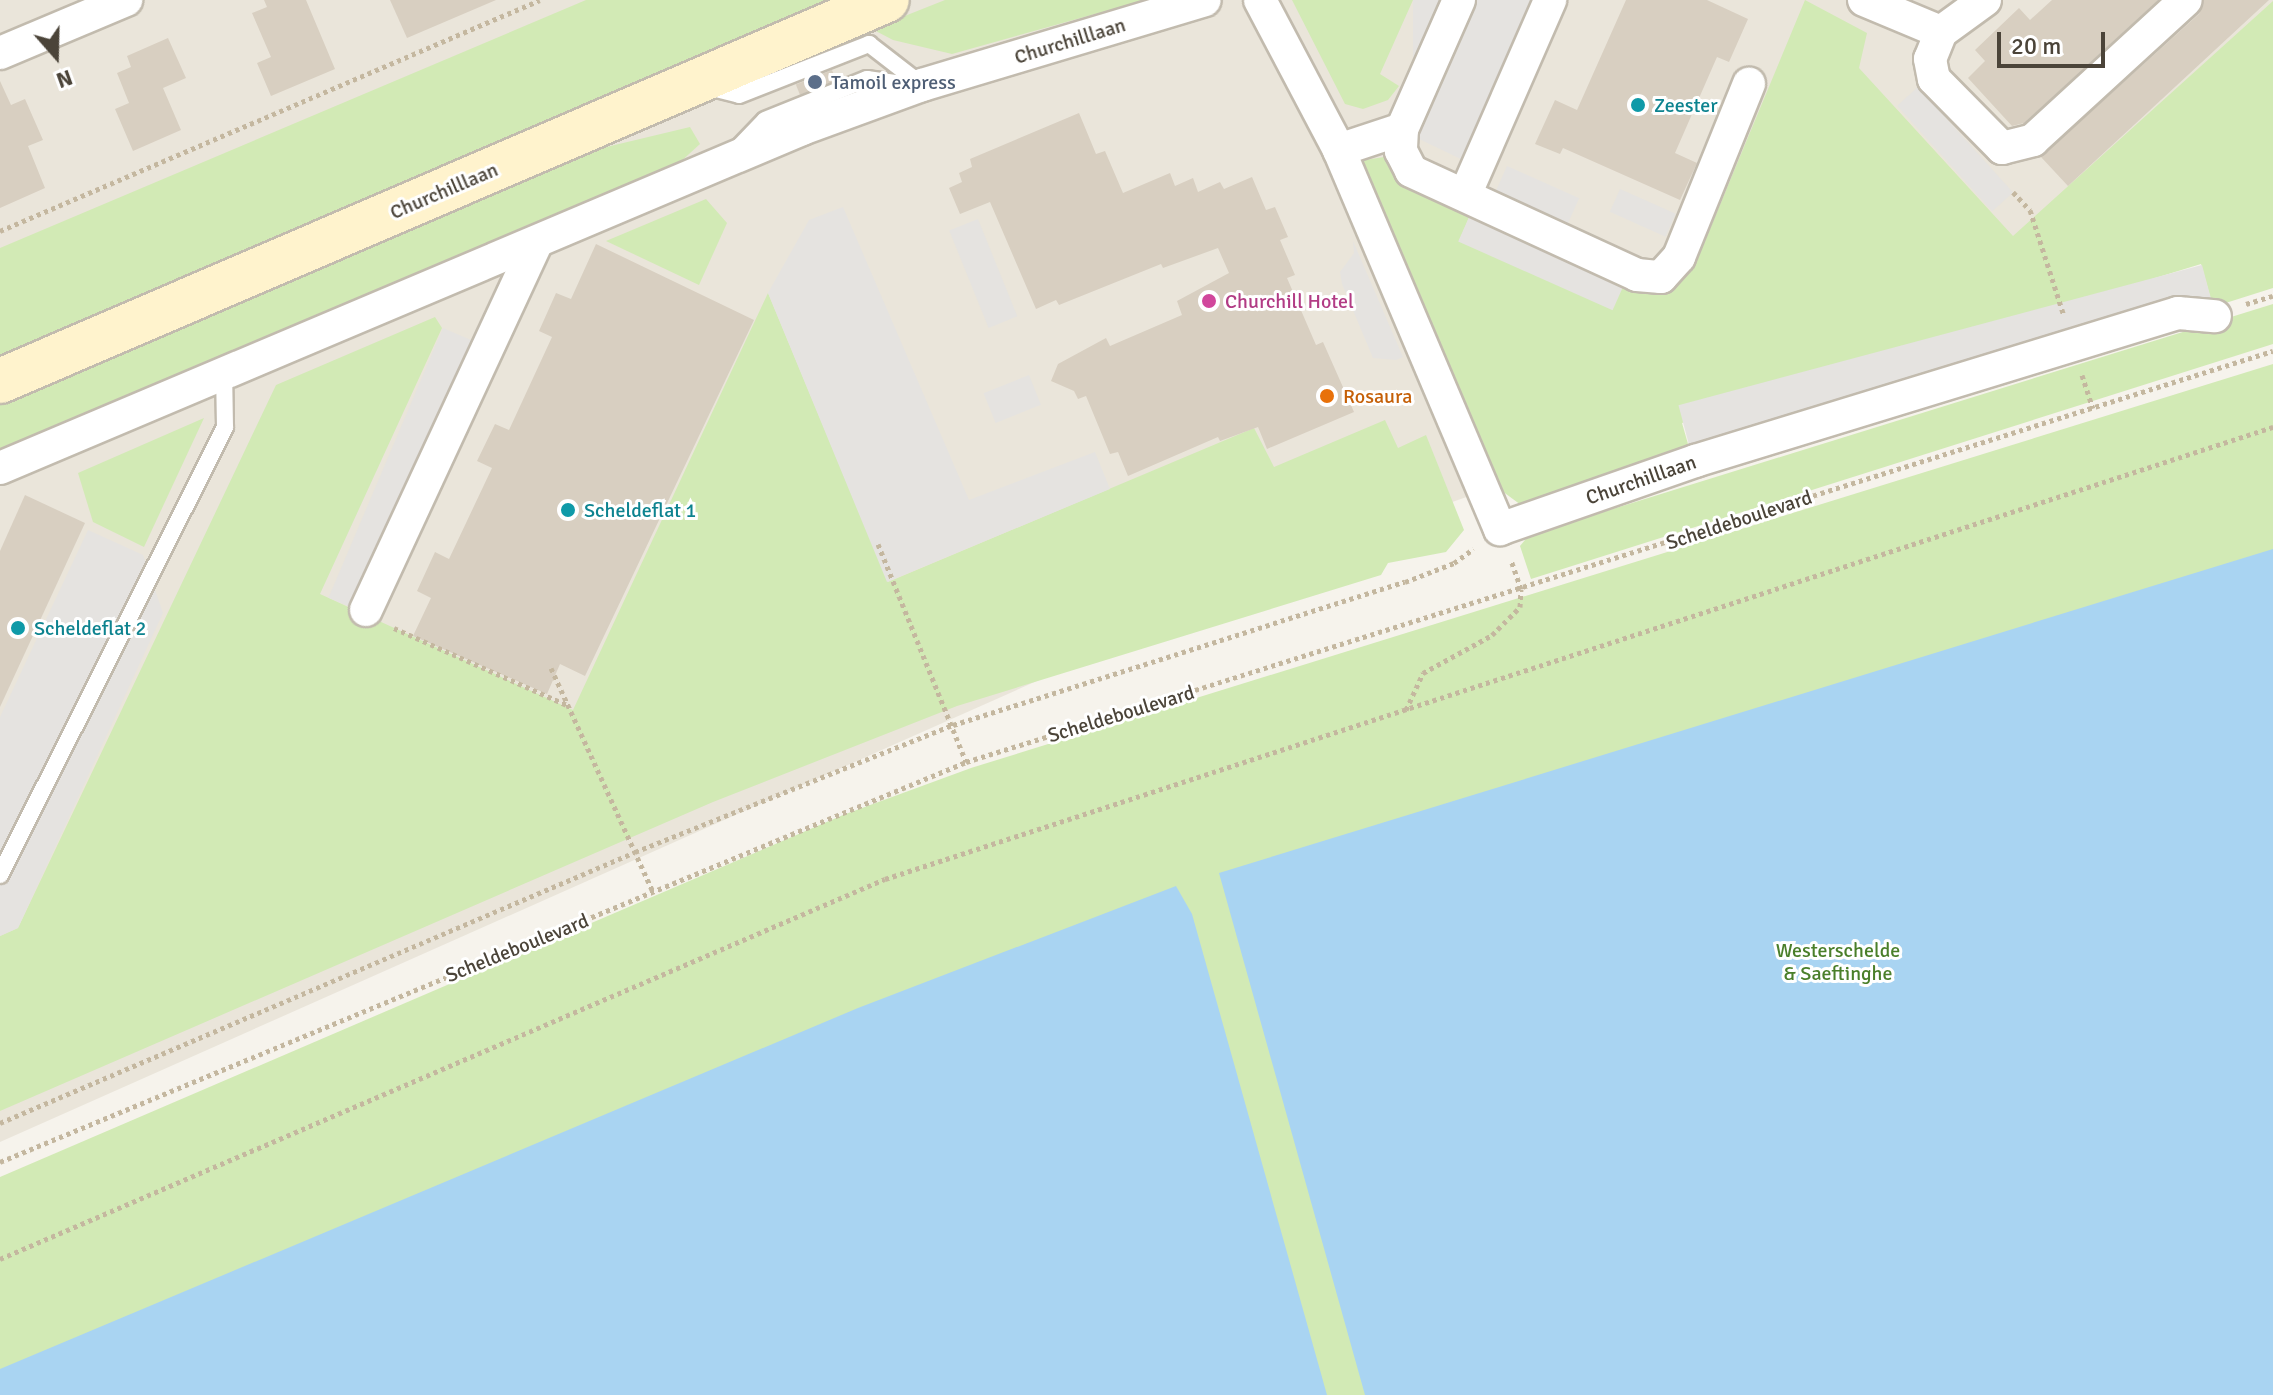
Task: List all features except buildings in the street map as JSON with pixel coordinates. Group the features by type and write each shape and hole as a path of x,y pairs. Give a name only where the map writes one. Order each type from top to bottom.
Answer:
{"main road":[{"name":"Churchilllaan","path":"0,381 887,0"}],"street":[{"path":"0,53 126,0"},
{"name":"Churchilllaan","path":"0,468 224,370 536,243 726,160 922,85 1205,0"},
{"path":"1260,0 1339,150 1500,529"},
{"path":"1459,0 1402,129 1401,151 1411,171 1637,275 1661,277 1679,257 1749,84"},
{"path":"1465,195 1550,0"},
{"path":"1864,0 1941,32"},
{"path":"1985,0 1941,32 1930,59 1934,79 2002,148 2033,140 2186,0"},
{"path":"1339,150 1402,129"},
{"path":"366,610 536,243"},
{"name":"Churchilllaan","path":"1500,529 1695,461 2178,313 2215,316"}],"lane":[{"path":"695,84 739,95 869,44 922,85"},
{"path":"0,875 225,427 224,370"}],"path":[{"path":"0,231 540,0"},
{"path":"2013,192 2030,210 2062,310"},
{"name":"Scheldeboulevard","path":"0,1162 966,762 2273,351"},
{"path":"0,1259 885,879 2273,427"},
{"path":"1406,710 1423,673 1492,635 1520,607 1521,589 1500,529"},
{"name":"Scheldeboulevard","path":"0,1123 635,852 953,725 1405,582 1454,563 1500,529"},
{"path":"878,544 966,762"},
{"path":"404,634 568,706"},
{"path":"551,668 653,892"}],"shaded area":[{"path":"0,0 2273,0 2273,212 1390,524 0,1142"},
{"path":"1413,0 1442,0 1442,82 1413,82"},
{"path":"1476,0 1539,0 1467,162 1415,137"},
{"path":"1918,87 2013,193 1992,211 1897,106"},
{"path":"1507,166 1579,198 1566,228 1494,196"},
{"path":"1620,189 1676,214 1666,237 1610,212"},
{"path":"843,207 969,500 1095,452 1110,489 887,582 768,293 809,220"},
{"path":"1470,215 1624,284 1613,310 1458,241"},
{"path":"978,219 1017,316 989,328 949,231"},
{"path":"1353,241 1403,357 1396,360 1373,358 1342,284 1340,272 1354,253"},
{"path":"2202,265 2217,322 1694,462 1678,405"},
{"path":"443,328 473,341 359,611 329,598"},
{"path":"1029,375 1041,405 996,423 984,393"},
{"path":"88,530 143,555 163,613 18,928 0,936 0,717"}],"green space":[{"path":"586,0 848,0 0,364 0,248"},
{"path":"945,0 1145,0 952,54 893,40 872,29"},
{"path":"1292,0 1413,0 1380,74 1399,86 1388,100 1363,109 1345,104"},
{"path":"1805,0 1867,33 1859,68 2013,236 2273,1 2273,288 2213,307 2201,264 1682,423 1690,451 1521,505 1502,491 1359,161 1384,157 1393,163 1403,185 1470,215 1459,241 1624,284 1669,287 1683,280 1697,260"},
{"path":"690,127 700,144 677,165 0,453 0,402 573,155"},
{"path":"706,199 727,223 699,285 606,241"},
{"path":"768,293 888,582 1254,428 1274,467 1385,420 1398,448 1426,435 1464,530 1446,552 1388,563 1381,575 957,706 713,802 0,1111 0,936 18,928 276,385 435,317 442,328 320,594 573,710"},
{"path":"2273,304 2273,344 1531,579 1520,546 1529,535"},
{"name":"Westerschelde & Saeftinghe","path":"2273,364 2273,1395 0,1395 0,1177 843,815 971,768"},
{"path":"204,418 144,547 93,522 78,473"}],"water":[{"path":"2273,549 2273,1395 1365,1395 1219,873"},
{"path":"1176,886 1192,914 1327,1395 0,1395 0,1369 858,1008"}],"place":[{"name":"Tamoil express","path":"815,82"},
{"name":"Zeester","path":"1638,105"},
{"name":"Churchill Hotel","path":"1209,301"},
{"name":"Rosaura","path":"1327,396"},
{"name":"Scheldeflat 1","path":"568,510"},
{"name":"Scheldeflat 2","path":"18,628"}]}
